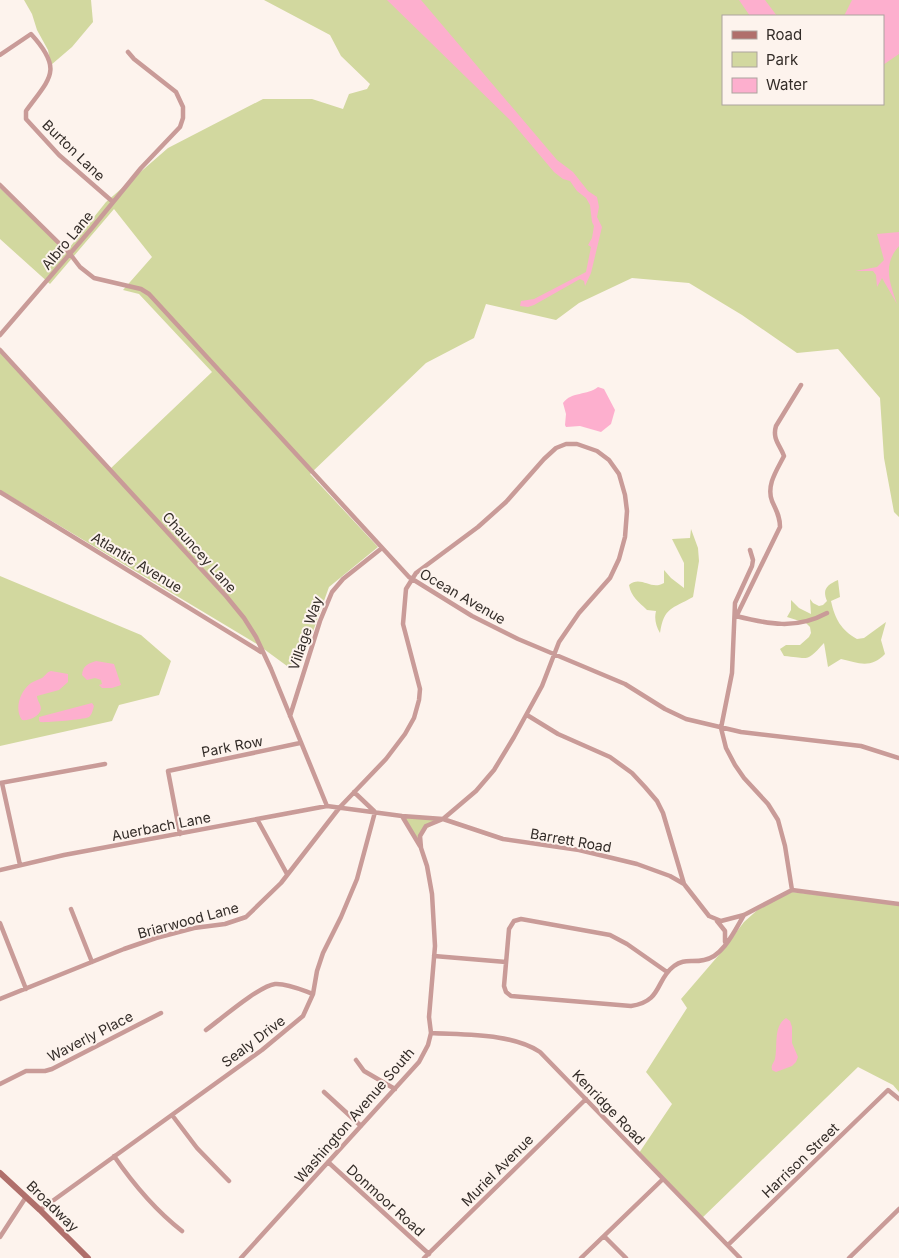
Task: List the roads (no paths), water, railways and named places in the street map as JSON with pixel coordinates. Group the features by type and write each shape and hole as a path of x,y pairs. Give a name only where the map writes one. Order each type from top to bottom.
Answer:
{"main road":[{"name":"Broadway","path":"0,1173 40,1210 84,1257"}],"street":[{"name":"Burton Lane","path":"0,55 31,34 45,52 51,65 51,74 48,82 26,111 26,119 59,155 113,202"},
{"name":"Albro Lane","path":"0,335 150,159 180,127 183,118 183,108 176,92 134,59 128,52"},
{"name":"Ocean Avenue","path":"0,185 70,254 80,267 94,278 141,289 149,294 411,579 472,616 555,655 625,684 665,709 686,719 721,728 770,736 860,746 899,758"},
{"name":"Chauncey Lane","path":"0,350 226,596 249,626 271,670 326,806"},
{"path":"736,616 780,526 780,517 770,493 772,479 784,456 776,442 774,432 801,385"},
{"path":"411,579 424,566 478,528 506,502 556,448 566,444 576,444 597,451 613,464 621,480 627,511 625,537 610,578 570,625 559,642 542,686 494,770 476,790 442,819 426,826 420,836 421,848"},
{"name":"Atlantic Avenue","path":"0,492 262,653"},
{"name":"Village Way","path":"290,717 320,621 332,592 343,579 382,548"},
{"path":"750,550 753,560 752,566 735,603 736,616 733,637 732,673 721,728 726,748 734,765 768,804 778,820 785,846 792,890"},
{"name":"Briarwood Lane","path":"0,999 156,938 194,928 240,920 260,905 288,874 340,806 386,759 405,734 414,718 420,700 418,676 407,644 403,624 406,589 411,579"},
{"path":"736,616 766,624 785,625 810,620 827,613"},
{"path":"527,715 558,734 610,757 645,787 656,800 663,813 684,884"},
{"name":"Park Row","path":"180,834 168,770 300,743"},
{"path":"20,865 1,783 104,764"},
{"path":"354,792 375,812"},
{"path":"326,806 340,806"},
{"name":"Auerbach Lane","path":"0,870 326,806"},
{"name":"Barrett Road","path":"340,806 402,816 442,819 503,840 579,850 637,864 670,876 684,884 702,909 716,920"},
{"name":"Sealy Drive","path":"40,1210 262,1050 299,1021 308,1009 323,954 357,878 375,812"},
{"name":"Washington Avenue South","path":"241,1258 419,1062 428,1045 431,1033 429,1017 435,926 432,894 427,866 421,848 402,816"},
{"path":"257,819 288,874"},
{"path":"716,920 725,921 744,915 792,890 899,904"},
{"path":"71,909 92,962"},
{"path":"667,972 627,944 610,935 521,919 514,921 509,929 504,986 506,992 511,996 631,1006 645,1002 653,996 667,972 682,961 709,959 724,946 744,915"},
{"path":"716,920 725,931 724,946"},
{"path":"0,923 26,989"},
{"path":"434,956 506,962"},
{"path":"206,1030 256,993 270,986 280,984 313,994"},
{"name":"Waverly Place","path":"0,1084 26,1071 52,1069 160,1013"},
{"name":"Kenridge Road","path":"431,1033 510,1040 525,1043 540,1052 740,1258"},
{"path":"356,1060 364,1071 394,1089"},
{"name":"Harrison Street","path":"728,1245 888,1090 899,1099"},
{"path":"324,1092 361,1126"},
{"name":"Muriel Avenue","path":"424,1258 586,1099"},
{"path":"172,1115 197,1148 229,1181"},
{"path":"114,1156 140,1192 169,1221 182,1231"},
{"name":"Donmoor Road","path":"328,1162 429,1254"},
{"path":"581,1258 663,1179"},
{"path":"0,1237 26,1197"},
{"path":"848,1258 899,1210"},
{"path":"604,1236 626,1258"}],"water":[{"path":"387,0 421,0 557,160 573,172 588,191 597,197 599,207 597,217 602,227 591,273 585,286 584,281 580,279 534,305 528,307 520,306 521,301 534,299 586,272 591,247 588,245 592,238 594,226 590,205 570,181 563,179 554,172 511,121"},
{"path":"739,0 765,0 776,15 749,15"},
{"path":"852,0 899,0 899,54 884,64 884,15 844,15"},
{"path":"899,232 899,246 894,253 889,267 890,281 897,304 882,278 877,287 876,275 873,271 855,271 877,267 884,260 877,234"},
{"path":"598,387 604,389 615,410 611,424 601,432 580,426 566,427 566,414 563,403 575,395 589,392"},
{"path":"96,661 114,664 121,685 112,688 102,688 99,685 102,684 101,680 95,678 87,680 82,675 83,669 88,664"},
{"path":"51,671 68,674 68,682 59,690 37,696 41,708 39,713 31,719 22,720 18,711 21,695 27,686"},
{"path":"92,703 94,706 92,712 87,718 50,722 40,722 39,720 39,717"},
{"path":"786,1018 790,1021 792,1027 792,1043 798,1057 792,1066 776,1072 772,1070 772,1067 775,1059 778,1031 779,1026"}]}
